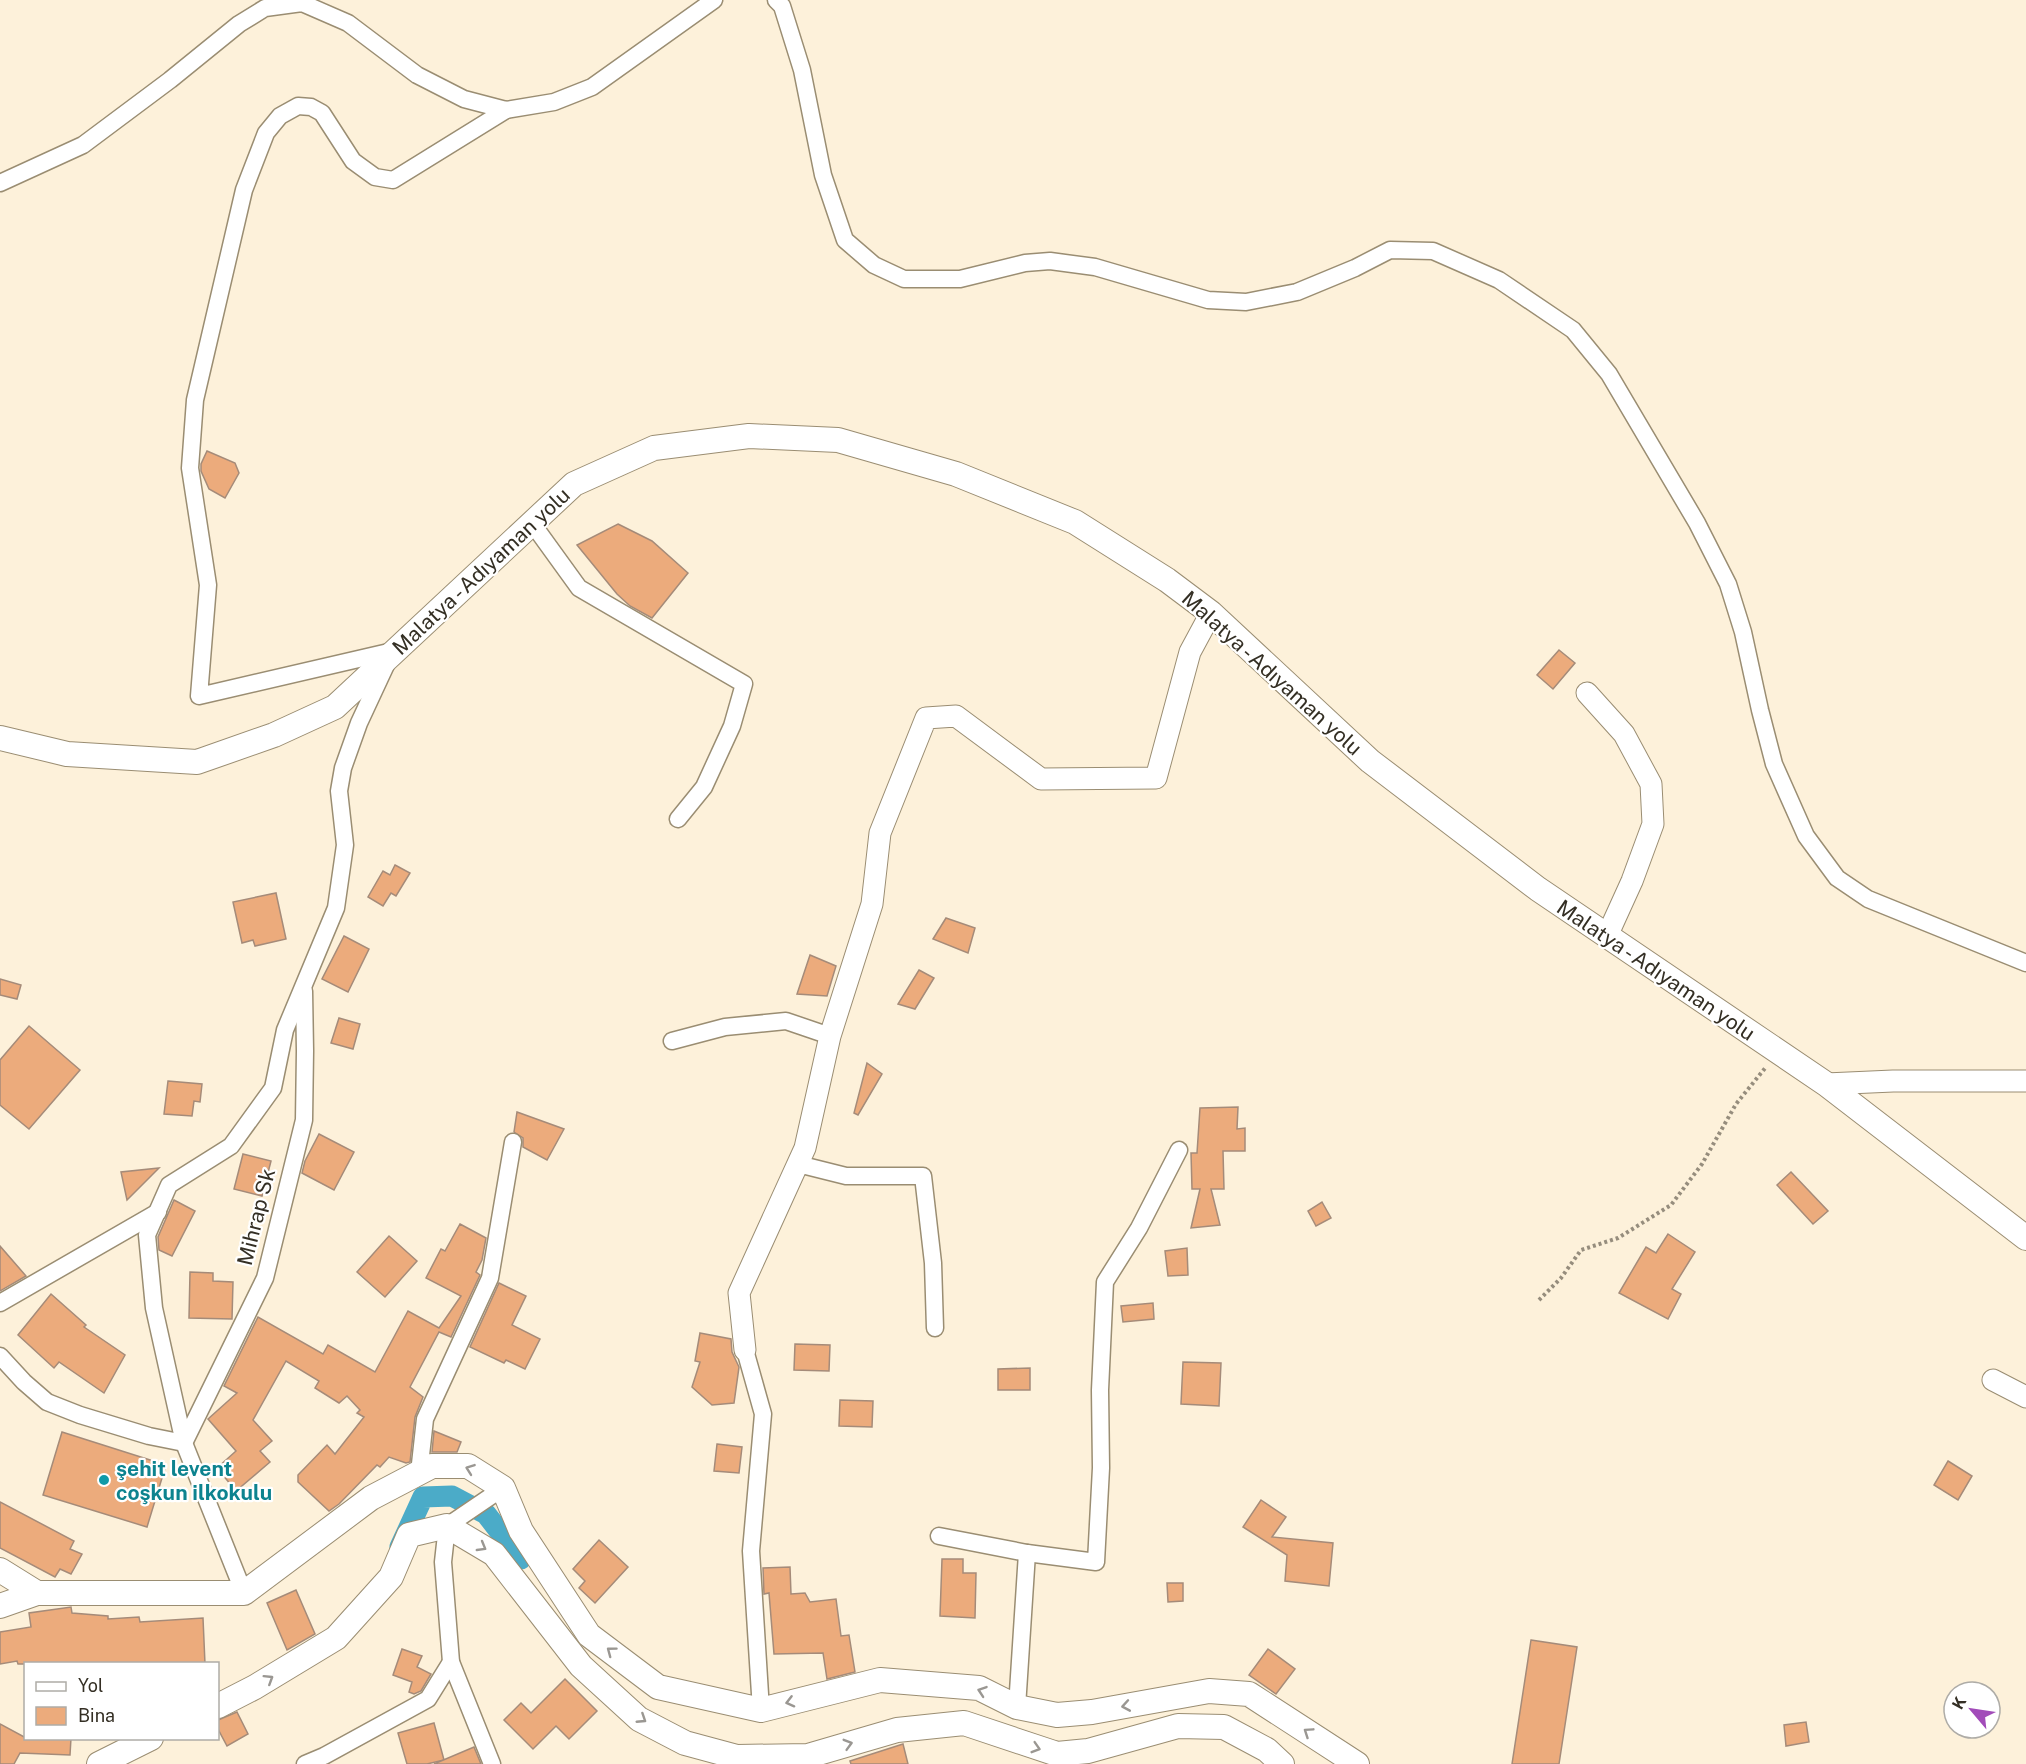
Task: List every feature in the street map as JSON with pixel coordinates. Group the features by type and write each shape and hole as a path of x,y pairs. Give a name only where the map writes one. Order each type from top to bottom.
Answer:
{"main road":[{"name":"Malatya - Adıyaman yolu","path":"0,738 67,754 197,762 274,735 335,707 574,484 654,448 749,436 838,440 956,474 1075,522 1167,580 1211,612 1370,761 1538,889 1826,1084 2026,1238"},
{"path":"0,1606 37,1593 244,1593 371,1498 432,1466 468,1466 503,1488 521,1531 589,1635 658,1687 761,1710 880,1680 979,1688 1017,1707 1057,1715 1092,1712 1209,1691 1249,1694 1357,1764"},
{"path":"219,1705 255,1687 336,1638 391,1577 409,1535 448,1525 494,1554 581,1666 639,1719 685,1743 737,1757 808,1756 897,1730 964,1723 1057,1754 1088,1751 1178,1726 1224,1727 1267,1749 1282,1764"},
{"path":"0,1570 37,1593"},
{"path":"99,1764 147,1740"}],"street":[{"path":"393,652 199,696 208,585 190,468 195,400 244,190 266,132 280,116 298,106 311,107 322,113 353,161 375,177 393,180 506,110 554,102 592,87 714,0"},
{"path":"776,0 782,6 802,70 823,175 845,240 874,266 904,279 960,279 1026,263 1050,261 1095,267 1208,300 1246,302 1297,292 1355,268 1390,250 1433,251 1499,280 1573,330 1610,374 1697,523 1728,584 1743,632 1774,764 1806,836 1837,878 1868,899 2026,963"},
{"path":"0,183 83,145 170,80 239,24 265,9 274,7 302,3 339,19 348,23 417,75 464,99 506,110"},
{"path":"532,523 579,588 744,684 732,726 704,787 678,819"},
{"path":"761,1710 751,1551 763,1414 745,1350 739,1293 805,1148 830,1036 872,904 880,832 926,718 956,716 1041,779 1156,778 1190,652 1211,612"},
{"path":"244,1593 184,1443 154,1308 147,1235 169,1185 231,1146 273,1088 285,1030 336,908 345,845 339,791 343,768 359,723 393,652"},
{"path":"1587,693 1624,734 1651,784 1653,824 1632,881 1607,936"},
{"name":"Mihrap Sk","path":"184,1443 265,1278 304,1120 303,985"},
{"path":"672,1041 725,1027 786,1021 830,1036"},
{"path":"1826,1084 1893,1081 2026,1081"},
{"path":"419,1473 425,1419 490,1278 513,1142"},
{"path":"939,1536 1096,1562 1101,1468 1100,1390 1105,1282 1139,1228 1179,1150"},
{"path":"798,1164 846,1176 923,1176 933,1263 935,1328"},
{"path":"0,1303 158,1212"},
{"path":"0,1356 47,1402 80,1415 149,1436 184,1443"},
{"path":"1993,1380 2026,1397"},
{"path":"492,1764 451,1662 443,1562 448,1525 503,1488"},
{"path":"1017,1707 1027,1552"},
{"path":"305,1764 324,1756 428,1699 451,1662"}],"path":[{"path":"1539,1300 1561,1278 1581,1250 1618,1238 1671,1205 1702,1164 1736,1104 1778,1052"}],"building":[{"path":"207,451 235,463 239,473 225,498 209,489 201,471 201,464"},
{"path":"618,524 652,541 688,573 652,618 630,606 617,594 577,545"},
{"path":"1559,650 1575,663 1553,689 1537,675"},
{"path":"395,865 410,873 396,896 391,893 383,906 368,897 383,871 390,875"},
{"path":"276,893 286,939 255,946 253,940 242,943 233,902"},
{"path":"946,918 975,928 968,953 933,939"},
{"path":"344,936 369,949 348,992 322,979"},
{"path":"810,955 836,966 827,996 797,994"},
{"path":"919,970 934,978 915,1009 898,1004"},
{"path":"0,979 21,985 17,999 0,995"},
{"path":"339,1018 360,1024 353,1049 331,1043"},
{"path":"29,1026 80,1070 29,1129 0,1105 0,1060"},
{"path":"867,1063 882,1074 858,1115 854,1113"},
{"path":"168,1081 202,1084 200,1102 194,1101 192,1116 164,1114"},
{"path":"1238,1107 1237,1129 1245,1128 1245,1151 1223,1151 1224,1189 1211,1189 1220,1225 1191,1228 1200,1189 1192,1189 1191,1153 1197,1153 1200,1108"},
{"path":"517,1112 564,1129 547,1160 523,1147 523,1138 514,1132"},
{"path":"319,1134 354,1152 334,1190 302,1173 305,1161"},
{"path":"243,1154 271,1161 262,1196 234,1189"},
{"path":"159,1168 127,1200 121,1172"},
{"path":"1791,1172 1828,1211 1813,1224 1777,1185"},
{"path":"174,1200 195,1211 172,1256 159,1250 158,1237"},
{"path":"1322,1202 1331,1218 1316,1226 1308,1211"},
{"path":"460,1224 486,1238 482,1260 476,1272 480,1275 451,1337 439,1332 410,1387 423,1397 415,1417 410,1462 406,1463 389,1457 380,1467 377,1465 339,1504 329,1511 298,1482 298,1475 327,1445 335,1454 364,1417 357,1413 360,1410 347,1396 339,1403 315,1388 319,1381 286,1361 253,1420 272,1441 260,1451 270,1462 236,1491 217,1468 236,1451 208,1419 237,1393 224,1386 258,1317 323,1354 328,1345 375,1372 408,1311 439,1328 461,1296 426,1278 441,1249 445,1251"},
{"path":"1668,1234 1695,1252 1672,1289 1681,1294 1668,1319 1619,1293 1646,1247 1656,1253"},
{"path":"389,1236 417,1261 385,1297 357,1272"},
{"path":"0,1246 26,1276 0,1291"},
{"path":"1187,1248 1188,1275 1168,1276 1165,1251"},
{"path":"190,1272 213,1273 213,1281 233,1282 232,1319 189,1318"},
{"path":"499,1283 526,1296 512,1325 540,1339 525,1369 506,1360 504,1363 470,1347"},
{"path":"51,1294 86,1325 84,1327 125,1355 104,1393 59,1362 54,1368 18,1335"},
{"path":"1153,1303 1154,1319 1123,1322 1121,1306"},
{"path":"700,1333 731,1339 732,1352 739,1367 734,1403 712,1405 692,1387 700,1362 695,1361"},
{"path":"795,1344 830,1345 829,1371 794,1370"},
{"path":"1183,1362 1221,1363 1219,1406 1181,1404"},
{"path":"1030,1368 1030,1390 998,1390 998,1369"},
{"path":"840,1400 873,1401 872,1427 839,1426"},
{"path":"434,1431 461,1442 457,1452 432,1452"},
{"name":"şehit levent coşkun ilkokulu","path":"62,1432 166,1465 147,1527 43,1495"},
{"path":"717,1444 742,1447 739,1473 714,1471"},
{"path":"1948,1461 1972,1476 1958,1500 1934,1485"},
{"path":"1261,1500 1286,1517 1272,1537 1333,1543 1329,1586 1285,1581 1287,1555 1243,1527"},
{"path":"0,1502 74,1541 70,1549 82,1554 71,1574 60,1569 55,1577 0,1548"},
{"path":"599,1540 628,1567 595,1603 579,1588 585,1581 573,1569"},
{"path":"942,1559 963,1559 963,1573 976,1573 975,1618 940,1616"},
{"path":"790,1567 791,1594 805,1593 810,1602 836,1599 841,1636 849,1635 855,1672 827,1679 823,1653 774,1654 769,1593 764,1594 763,1568"},
{"path":"1167,1583 1183,1583 1183,1601 1168,1602"},
{"path":"296,1590 315,1634 287,1650 267,1603"},
{"path":"71,1607 72,1613 108,1616 108,1619 139,1617 140,1622 203,1618 205,1662 24,1662 24,1664 18,1664 17,1661 0,1664 0,1632 31,1627 29,1613"},
{"path":"1531,1640 1577,1647 1559,1764 1512,1764"},
{"path":"402,1649 422,1656 417,1667 431,1674 421,1691 414,1694 409,1692 412,1682 393,1675"},
{"path":"1268,1649 1295,1669 1276,1694 1249,1675"},
{"path":"565,1679 597,1711 569,1739 556,1726 533,1749 504,1720 521,1703 531,1713"},
{"path":"237,1712 248,1734 227,1746 219,1731 219,1720"},
{"path":"1806,1722 1809,1742 1786,1746 1784,1725"},
{"path":"434,1723 444,1760 427,1764 407,1764 398,1733"},
{"path":"0,1724 24,1737 24,1740 71,1740 70,1755 20,1753 14,1764 0,1764"},
{"path":"903,1744 908,1764 851,1764 850,1761"},
{"path":"474,1747 481,1764 434,1764"}],"waterway":[{"path":"400,1547 423,1497 452,1496 486,1514 521,1559"}],"place":[{"name":"şehit levent coşkun ilkokulu","path":"104,1480"}]}
